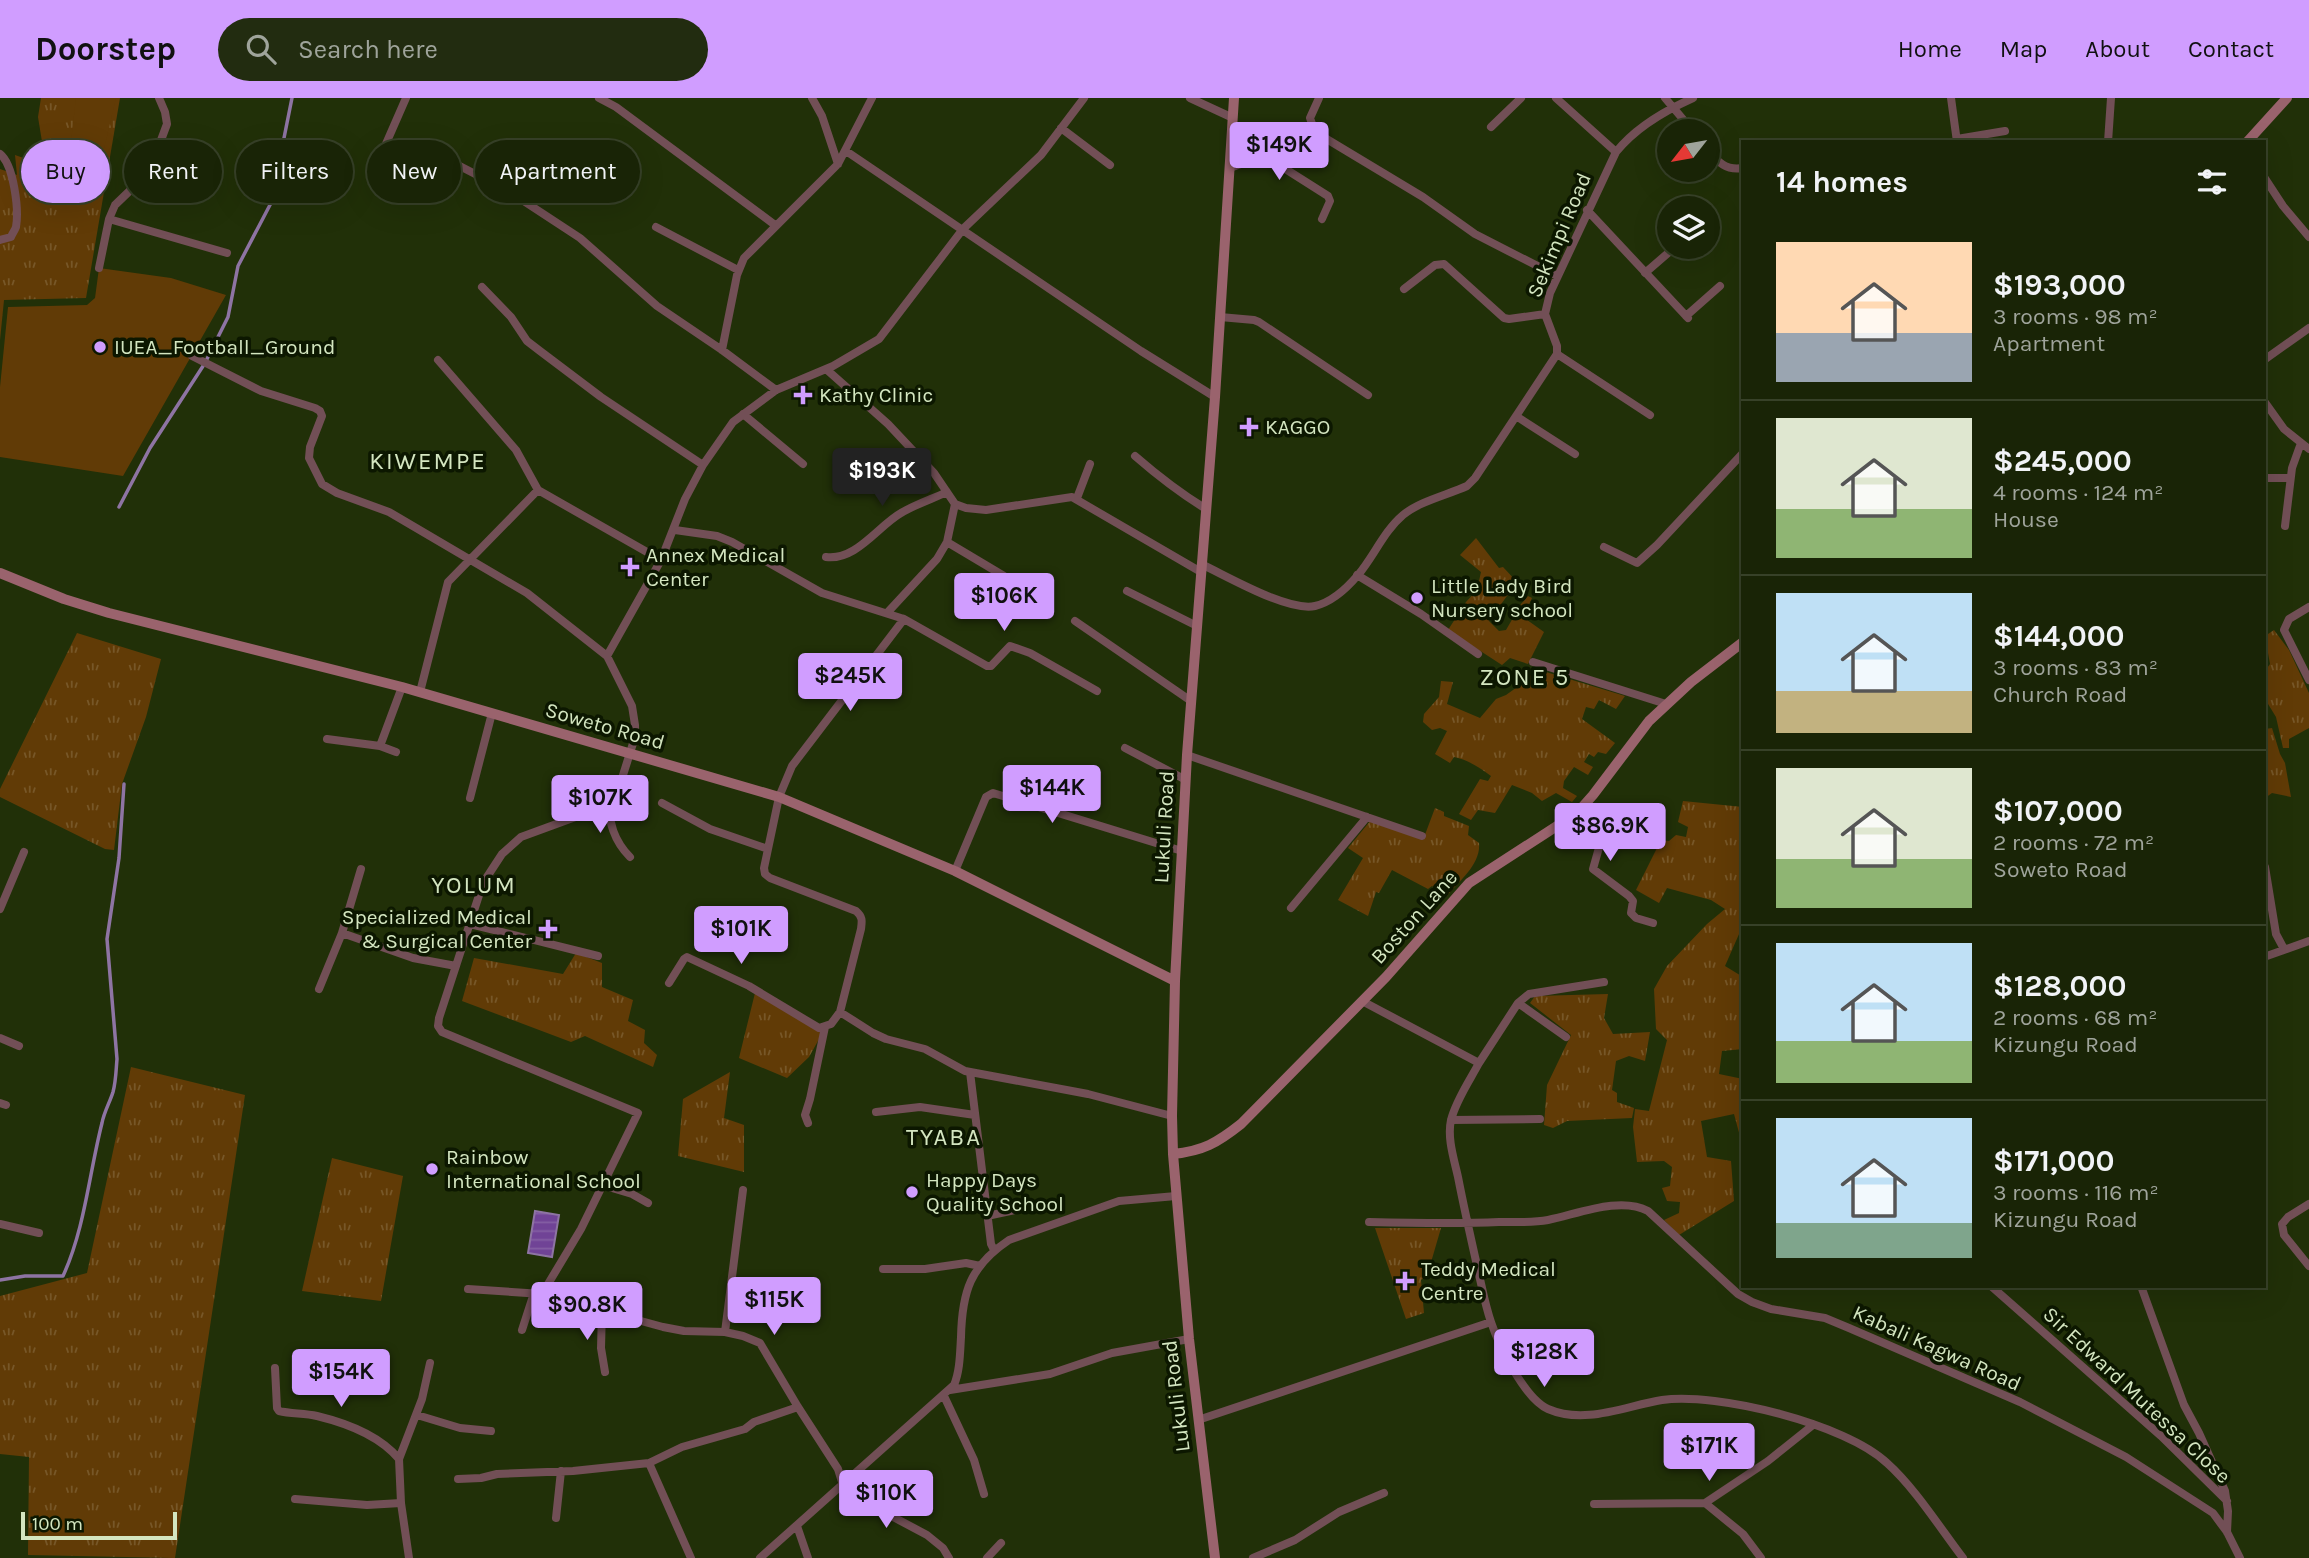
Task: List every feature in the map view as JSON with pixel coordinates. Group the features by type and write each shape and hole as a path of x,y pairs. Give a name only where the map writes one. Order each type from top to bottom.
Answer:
{"street":[{"path":"99,268 109,219 116,205 142,179 154,159 167,124 159,98"},
{"path":"388,140 407,98"},
{"path":"599,98 616,107 775,225"},
{"path":"812,98 822,116 838,164"},
{"path":"722,350 738,270 744,258 838,164 872,98"},
{"path":"607,656 661,560 685,499 703,465 731,425 776,390 826,369 879,339 963,229 1037,158 1084,98"},
{"path":"1190,98 1233,118"},
{"name":"Lukuli Road","path":"1215,1558 1189,1339 1172,1116 1175,981 1187,755 1215,397 1234,98"},
{"path":"1319,98 1310,118 1315,132 1423,197 1475,234 1557,276"},
{"path":"1491,127 1521,98"},
{"path":"1556,98 1616,152 1631,136 1674,107 1693,98"},
{"path":"1665,98 1684,119"},
{"path":"1951,98 1957,140 2005,131"},
{"path":"2108,140 2111,98"},
{"path":"2249,140 2287,98"},
{"path":"1061,128 1110,165"},
{"path":"846,151 1152,359 1215,397"},
{"name":"Sekimpi Road","path":"1558,354 1545,314 1550,293 1616,152"},
{"path":"0,154 4,156 12,173 16,226 11,237 0,240"},
{"path":"1230,168 1259,157 1268,158 1328,196 1330,201 1322,219"},
{"path":"1720,163 1733,170 1741,168"},
{"path":"461,167 510,192 580,238 645,297 776,390"},
{"path":"2266,180 2309,237"},
{"path":"1587,210 1687,317 1720,286"},
{"path":"109,219 228,253"},
{"path":"656,227 738,270"},
{"path":"1646,273 1662,259"},
{"path":"1404,289 1435,265 1444,264 1504,318 1545,314"},
{"path":"482,287 506,311 533,346 601,397 703,465"},
{"path":"1220,317 1254,320 1368,395"},
{"path":"2266,359 2307,333"},
{"path":"826,369 888,424 934,473 956,504 986,510 1072,496 1201,568 1274,599 1306,608 1329,601 1357,575 1404,514 1467,486 1475,478 1558,354 1650,415"},
{"path":"192,356 261,391 320,411 322,416 310,447 309,458 323,484 337,493 389,512 527,593 607,656 632,706 635,724 631,754 618,791 600,807 529,834 502,855 483,883 439,1018 438,1026 442,1032 638,1113 580,1230 538,1294 522,1330"},
{"path":"438,360 516,450 538,490 661,560"},
{"path":"2266,404 2284,429 2309,449"},
{"path":"743,414 803,464"},
{"path":"1516,416 1575,454"},
{"path":"2285,527 2290,478 2301,443"},
{"path":"1604,547 1637,563 1741,455"},
{"path":"1135,456 1162,476 1175,490 1206,509"},
{"path":"1077,498 1090,464"},
{"path":"2266,478 2290,478"},
{"path":"420,692 448,582 538,490"},
{"path":"826,557 845,555 873,536 886,522 947,492"},
{"path":"887,613 937,559 947,542 956,504"},
{"path":"675,530 717,536 732,542 822,593 904,619 987,666 991,666 1010,646 1030,653 1097,691"},
{"path":"947,542 1003,576"},
{"name":"Soweto Road","path":"0,573 109,613 402,687 779,797 956,871 1175,981"},
{"path":"1357,575 1421,614 1478,654"},
{"path":"1127,591 1197,626"},
{"path":"2309,607 2289,619 2284,630 2309,680"},
{"path":"808,1123 805,1115 825,1027 840,1012 863,920 856,911 770,878 765,874 764,868 779,797 792,766 904,619"},
{"path":"1075,621 1191,701"},
{"name":"Boston Lane","path":"1173,1154 1200,1150 1229,1134 1254,1112 1323,1038 1362,1001 1469,883 1585,806 1633,740 1666,704 1741,644"},
{"path":"1533,662 1666,704"},
{"path":"380,746 402,687"},
{"path":"470,798 492,713"},
{"path":"327,739 380,746 396,752"},
{"path":"1125,748 1186,779"},
{"path":"1187,755 1422,836"},
{"path":"956,871 986,797 993,793 1182,850"},
{"path":"610,800 608,813 611,825 621,848 630,857"},
{"path":"662,803 710,829 768,849"},
{"path":"1291,908 1367,817"},
{"path":"1570,818 1600,844 1593,869 1632,899 1631,913 1636,918 1653,923"},
{"path":"0,909 24,852"},
{"path":"319,989 342,933 361,869"},
{"path":"2266,873 2276,934 2284,949"},
{"path":"470,924 598,956"},
{"path":"342,933 413,958 456,966"},
{"path":"2266,956 2309,942"},
{"path":"669,983 687,957 749,986 819,1028 825,1027"},
{"path":"1604,982 1532,992 1518,1003 1479,1063 1451,1120 1451,1143 1491,1322 1516,1374 1530,1396 1545,1408 1558,1413 1598,1415 1661,1400 1689,1398 1733,1402 1813,1425 1869,1449 1886,1462 1963,1558"},
{"path":"1362,1001 1479,1063"},
{"path":"1518,1003 1566,1037"},
{"path":"840,1012 886,1039 925,1049 970,1072 1088,1094 1172,1116"},
{"path":"0,1038 19,1046"},
{"path":"970,1072 987,1216 994,1250"},
{"path":"876,1112 920,1107 975,1115"},
{"path":"1451,1120 1540,1119"},
{"path":"602,1185 632,1194 648,1203"},
{"path":"724,1332 743,1190"},
{"path":"760,1558 947,1393 957,1378 964,1296 980,1266 994,1250 1009,1240 1119,1201 1176,1196"},
{"path":"2309,1203 2282,1224 2284,1235 2309,1266"},
{"path":"987,1216 1043,1204"},
{"name":"Kabali Kagwa Road","path":"1368,1222 1544,1221 1620,1205 1642,1208 1724,1283 1752,1302 1771,1309 1809,1315 1840,1324 2020,1402 2077,1430 2159,1477 2208,1508 2227,1532"},
{"path":"0,1224 39,1233"},
{"path":"883,1269 925,1269 966,1263 980,1266"},
{"name":"Sir Edward Mutessa Close","path":"1993,1288 2161,1436 2227,1502"},
{"path":"2142,1288 2184,1405 2221,1479 2227,1502 2227,1532 2240,1558"},
{"path":"468,1289 538,1294 663,1327 684,1331 724,1332 760,1343 838,1469 844,1485 867,1503 927,1535 943,1548 949,1558"},
{"path":"602,1310 601,1348 605,1372"},
{"path":"1198,1420 1491,1322"},
{"path":"947,1393 1050,1374 1102,1355 1189,1339"},
{"path":"409,1558 401,1503 399,1459 416,1415 430,1363"},
{"path":"275,1368 279,1411 317,1416 363,1432 393,1451 399,1459"},
{"path":"947,1393 974,1460 984,1494"},
{"path":"458,1479 649,1463 682,1447 744,1429 754,1422 798,1407"},
{"path":"416,1415 460,1428 491,1431"},
{"path":"1594,1504 1704,1503 1751,1473 1813,1425"},
{"path":"649,1463 691,1558"},
{"path":"556,1518 561,1471"},
{"path":"1252,1558 1295,1541 1339,1512 1384,1493"},
{"path":"295,1499 366,1505 401,1503"},
{"path":"1704,1503 1743,1534 1761,1558"},
{"path":"797,1526 808,1558"},
{"path":"987,1558 1001,1543"}],"green space":[{"path":"41,98 120,98 110,157 110,140 42,140 38,117"},
{"path":"76,98 116,98 106,140 71,140"},
{"path":"15,155 21,157 21,203 102,203 86,298 4,300 0,340 0,169 17,175"},
{"name":"IUEA_Football_Ground","path":"99,268 171,278 226,295 123,476 0,457 0,387 8,307 87,305 95,298"},
{"path":"1476,538 1499,568 1503,567 1517,582 1489,621 1499,631 1506,630 1521,604 1528,596 1532,598 1523,617 1544,632 1528,664 1510,658 1502,665 1448,630 1477,590 1481,572 1460,555"},
{"path":"2274,630 2289,650 2309,693 2309,728 2289,739 2289,748 2283,748 2276,717 2266,701 2266,670 2270,664 2266,635"},
{"path":"77,633 161,659 146,717 122,784 114,850 105,849 0,797 0,789"},
{"path":"1536,669 1625,696 1616,709 1599,700 1594,709 1586,707 1582,719 1615,743 1606,754 1598,752 1594,757 1589,754 1584,762 1593,767 1588,775 1574,767 1564,781 1563,788 1577,796 1572,802 1556,793 1542,801 1532,793 1512,785 1495,813 1478,810 1471,820 1459,814 1480,779 1488,781 1491,776 1464,760 1454,757 1450,763 1435,754 1447,731 1440,728 1432,730 1423,722 1424,714 1439,697 1441,681 1453,682 1447,704 1480,718 1496,699 1527,680"},
{"path":"2272,728 2285,763 2291,797 2272,793 2266,797 2266,729"},
{"path":"1683,801 1741,807 1741,930 1725,966 1741,976 1741,1049 1722,1051 1719,1074 1741,1079 1741,1140 1734,1114 1701,1121 1707,1157 1731,1161 1734,1201 1679,1235 1664,1220 1679,1213 1680,1202 1667,1201 1662,1188 1670,1186 1672,1167 1664,1161 1637,1162 1633,1127 1635,1109 1649,1111 1667,1040 1656,1029 1654,989 1667,966 1725,909 1711,900 1667,888 1659,903 1636,890 1661,840 1669,841 1676,835 1686,837 1688,827 1678,822"},
{"path":"1435,808 1444,812 1444,816 1469,826 1468,835 1479,843 1479,851 1473,865 1447,896 1432,886 1428,889 1392,870 1379,893 1376,892 1368,916 1338,900 1363,858 1348,848 1371,820 1423,840"},
{"path":"576,953 602,963 602,987 633,1000 628,1021 645,1030 644,1043 657,1055 653,1067 585,1036 571,1042 462,1001 474,958 563,974"},
{"path":"755,993 823,1032 809,1057 787,1078 739,1058"},
{"path":"1608,994 1604,1018 1613,1034 1650,1032 1645,1061 1629,1056 1616,1061 1612,1090 1617,1093 1617,1102 1634,1108 1632,1118 1567,1121 1553,1128 1544,1125 1547,1085 1571,1035 1530,1003 1535,996"},
{"path":"131,1067 245,1095 175,1558 28,1555 29,1457 0,1454 0,1296 87,1273"},
{"path":"730,1072 724,1118 744,1125 744,1172 678,1156 683,1099"},
{"path":"332,1158 403,1176 381,1301 302,1291"},
{"path":"1375,1228 1441,1228 1427,1276 1421,1280 1424,1313 1406,1319"}],"shaded area":[{"path":"535,1211 559,1215 552,1257 528,1253"}],"waterway":[{"path":"119,507 150,448 205,363 228,317 238,266 271,203 292,98"},
{"path":"0,1280 25,1276 63,1276 82,1220 103,1119 116,1076 117,1059 107,939 119,858 124,784"}],"place":[{"name":"IUEA_Football_Ground","path":"100,347"},
{"name":"Kathy Clinic","path":"803,395"},
{"name":"KAGGO","path":"1249,427"},
{"name":"Annex Medical Center","path":"630,567"},
{"name":"Little Lady Bird Nursery school","path":"1417,598"},
{"name":"Specialized Medical & Surgical Center","path":"548,929"},
{"name":"Rainbow International School","path":"432,1169"},
{"name":"Happy Days Quality School","path":"912,1192"},
{"name":"Teddy Medical Centre","path":"1405,1281"}],"district":[{"name":"KIWEMPE","path":"428,461"},
{"name":"ZONE 5","path":"1525,677"},
{"name":"YOLUM","path":"474,885"},
{"name":"TYABA","path":"944,1137"}]}
